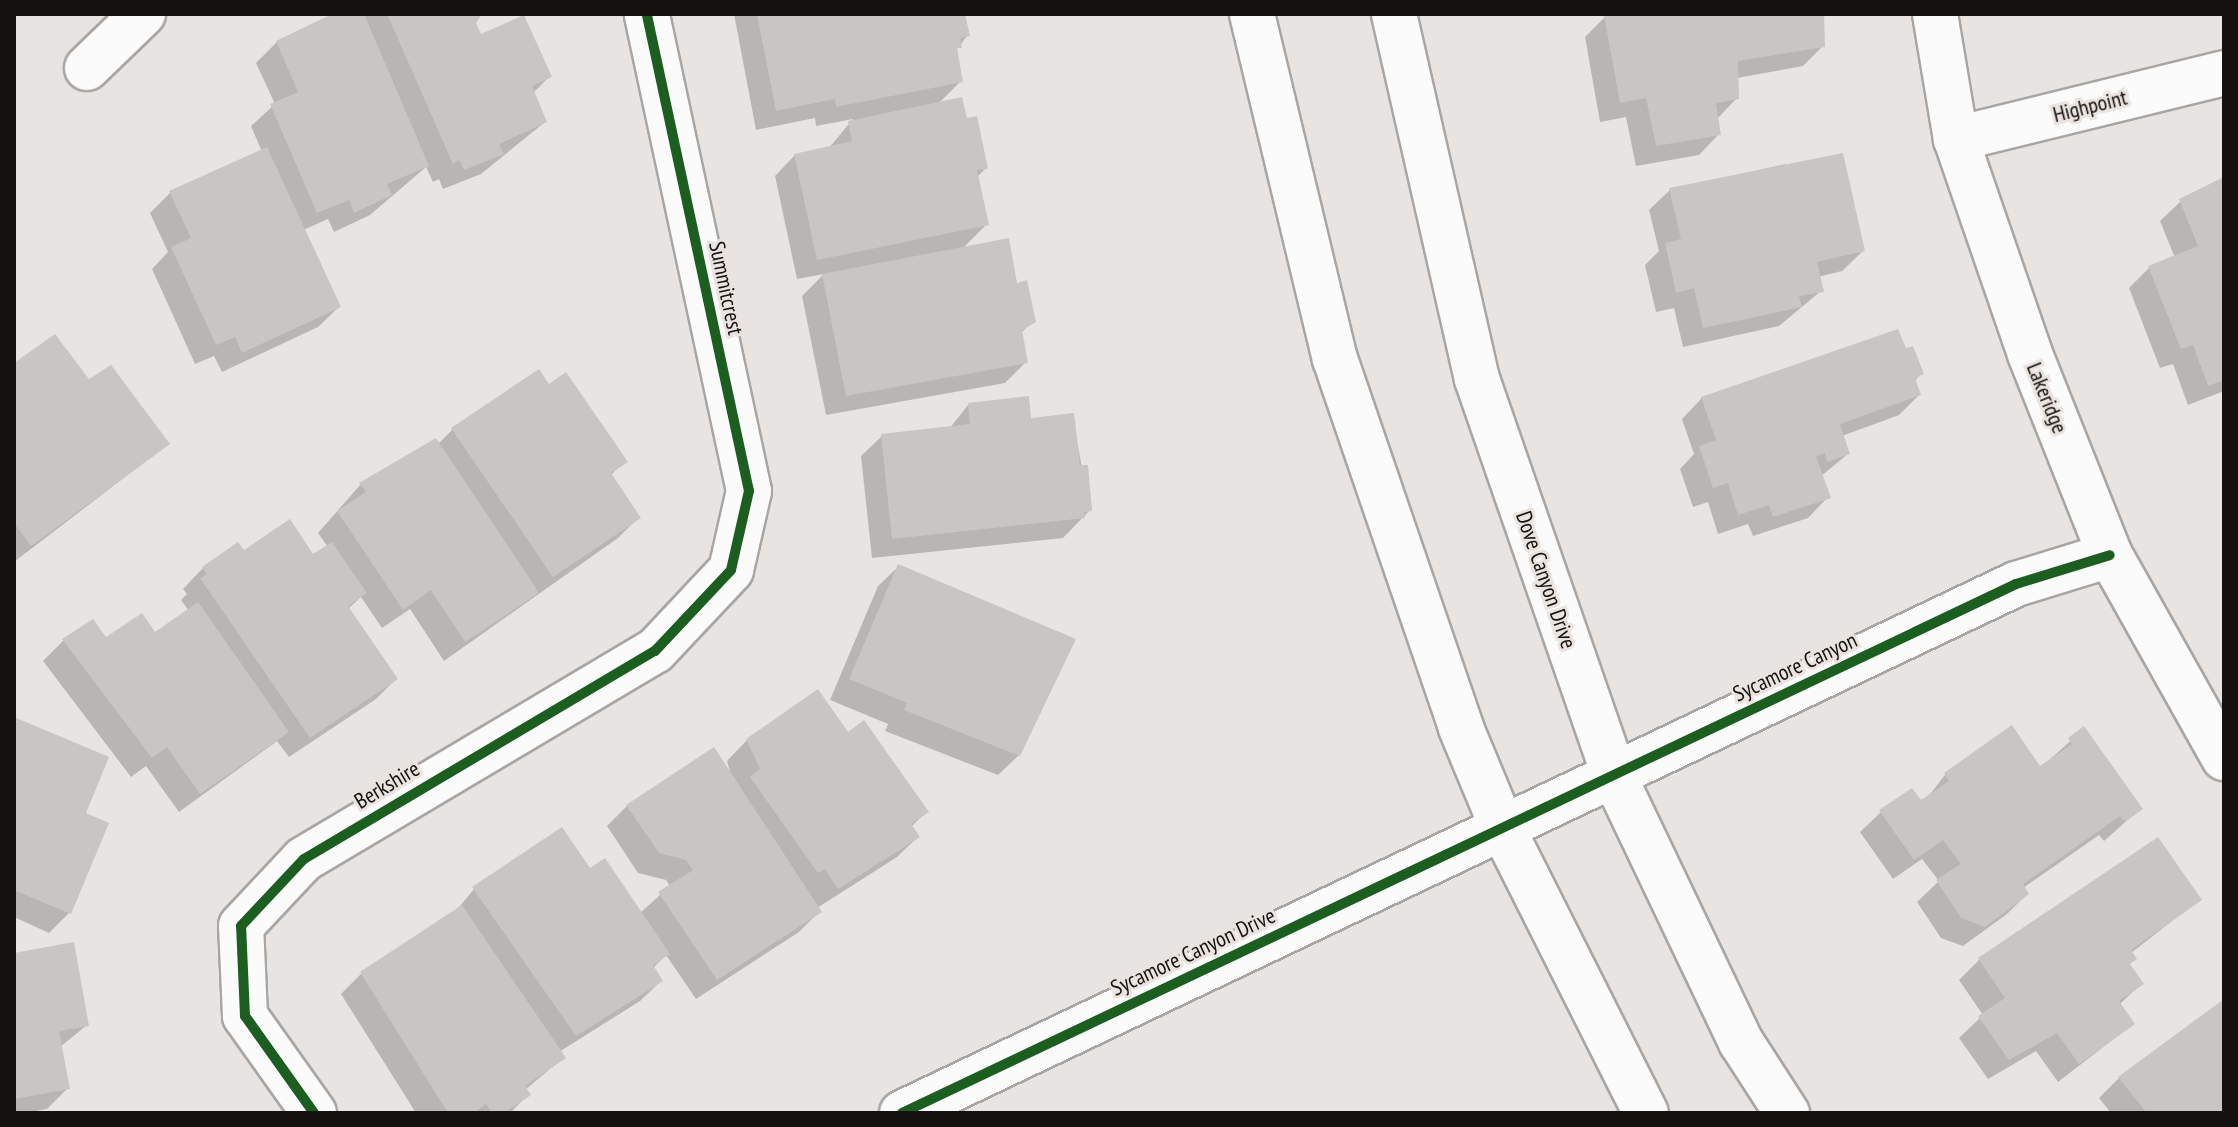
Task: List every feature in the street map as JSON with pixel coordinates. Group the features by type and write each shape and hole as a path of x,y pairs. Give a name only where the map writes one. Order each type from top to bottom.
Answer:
{"street":[{"path":"87,68 143,14"},
{"name":"Summitcrest","path":"647,14 749,491 731,570"},
{"path":"1252,14 1335,359 1461,728 1503,829 1646,1113"},
{"name":"Dove Canyon Drive","path":"1394,14 1477,379 1615,778 1741,1042 1787,1113"},
{"name":"Lakeridge","path":"1935,14 1956,139 2030,354 2110,555 2224,758"},
{"name":"Highpoint","path":"1956,139 2224,73"},
{"name":"Sycamore Canyon","path":"1503,829 2016,584 2110,555"},
{"name":"Berkshire","path":"314,1113 245,1016 241,926 304,859 655,651 731,570"},
{"name":"Sycamore Canyon Drive","path":"902,1113 1503,829"}],"building":[{"path":"332,14 364,14 429,166 387,184 392,195 354,213 349,200 317,213 270,104 298,92 276,41"},
{"path":"387,14 482,14 476,23 481,34 524,15 552,77 532,86 547,122 499,144 504,154 464,170 459,160 453,164"},
{"path":"757,14 965,14 970,36 960,38 962,48 957,48 963,82 836,107 835,99 776,111"},
{"path":"1824,14 1825,47 1738,61 1739,99 1716,103 1721,135 1656,146 1646,98 1620,103 1604,15"},
{"path":"962,97 967,118 977,116 988,169 977,170 989,225 817,260 794,154 852,141 848,121"},
{"path":"267,147 341,307 242,353 235,337 216,345 171,247 191,238 169,191"},
{"path":"1843,153 1865,251 1817,262 1824,292 1799,296 1802,307 1703,328 1694,288 1676,293 1665,243 1681,239 1669,188"},
{"path":"2224,177 2224,380 2208,386 2193,345 2181,349 2148,266 2198,246 2179,199"},
{"path":"1009,238 1017,283 1027,280 1036,322 1022,330 1028,363 846,396 822,274"},
{"path":"1898,329 1906,348 1913,346 1924,374 1915,378 1921,395 1840,424 1850,454 1827,462 1825,453 1816,456 1831,498 1773,517 1769,505 1738,515 1728,483 1713,488 1699,446 1716,440 1701,397"},
{"path":"55,334 89,379 111,365 170,444 31,546 14,523 14,363"},
{"path":"539,369 549,384 566,372 628,462 611,473 641,518 553,577 451,428"},
{"path":"1029,396 1031,418 1074,413 1080,465 1088,465 1092,511 1084,512 1085,518 892,539 881,434 970,424 968,403"},
{"path":"436,438 539,593 465,642 431,590 403,610 337,511 366,492 359,483"},
{"path":"290,519 313,554 332,542 367,593 348,606 398,679 310,738 200,578 207,574 202,567 238,542 244,550"},
{"path":"898,564 1076,639 1020,756 904,710 907,703 849,679"},
{"path":"198,602 289,732 200,794 167,747 152,758 62,639 93,619 106,637 142,613 155,632"},
{"path":"818,689 848,732 864,720 929,812 911,824 920,837 838,889 825,869 818,873 750,777 760,769 746,739"},
{"path":"14,717 109,757 86,813 109,823 71,914 14,890"},
{"path":"2012,725 2040,766 2072,744 2068,738 2084,726 2143,809 2125,822 2120,816 2023,884 2029,894 1985,927 1961,918 1936,880 1961,864 1943,840 1914,860 1879,810 1912,788 1921,800 1949,781 1944,773"},
{"path":"714,747 822,912 717,980 658,892 693,870 686,860 659,853 626,805"},
{"path":"562,827 590,868 605,858 670,954 653,965 663,981 576,1036 472,887"},
{"path":"2158,837 2202,900 2131,950 2137,959 2130,964 2144,984 2119,1001 2135,1024 2079,1064 2057,1033 2009,1060 1978,1016 2005,998 1978,958"},
{"path":"462,905 566,1058 525,1086 531,1095 504,1113 492,1113 486,1104 474,1113 448,1113 360,972"},
{"path":"74,942 89,1026 59,1031 70,1089 14,1099 14,953"},
{"path":"2224,999 2224,1113 2147,1113 2118,1077"}],"cycle path":[{"path":"314,1113 245,1016 241,926 304,859 655,651 731,570 749,491 647,14"},
{"path":"902,1113 2016,584 2110,555"}]}
